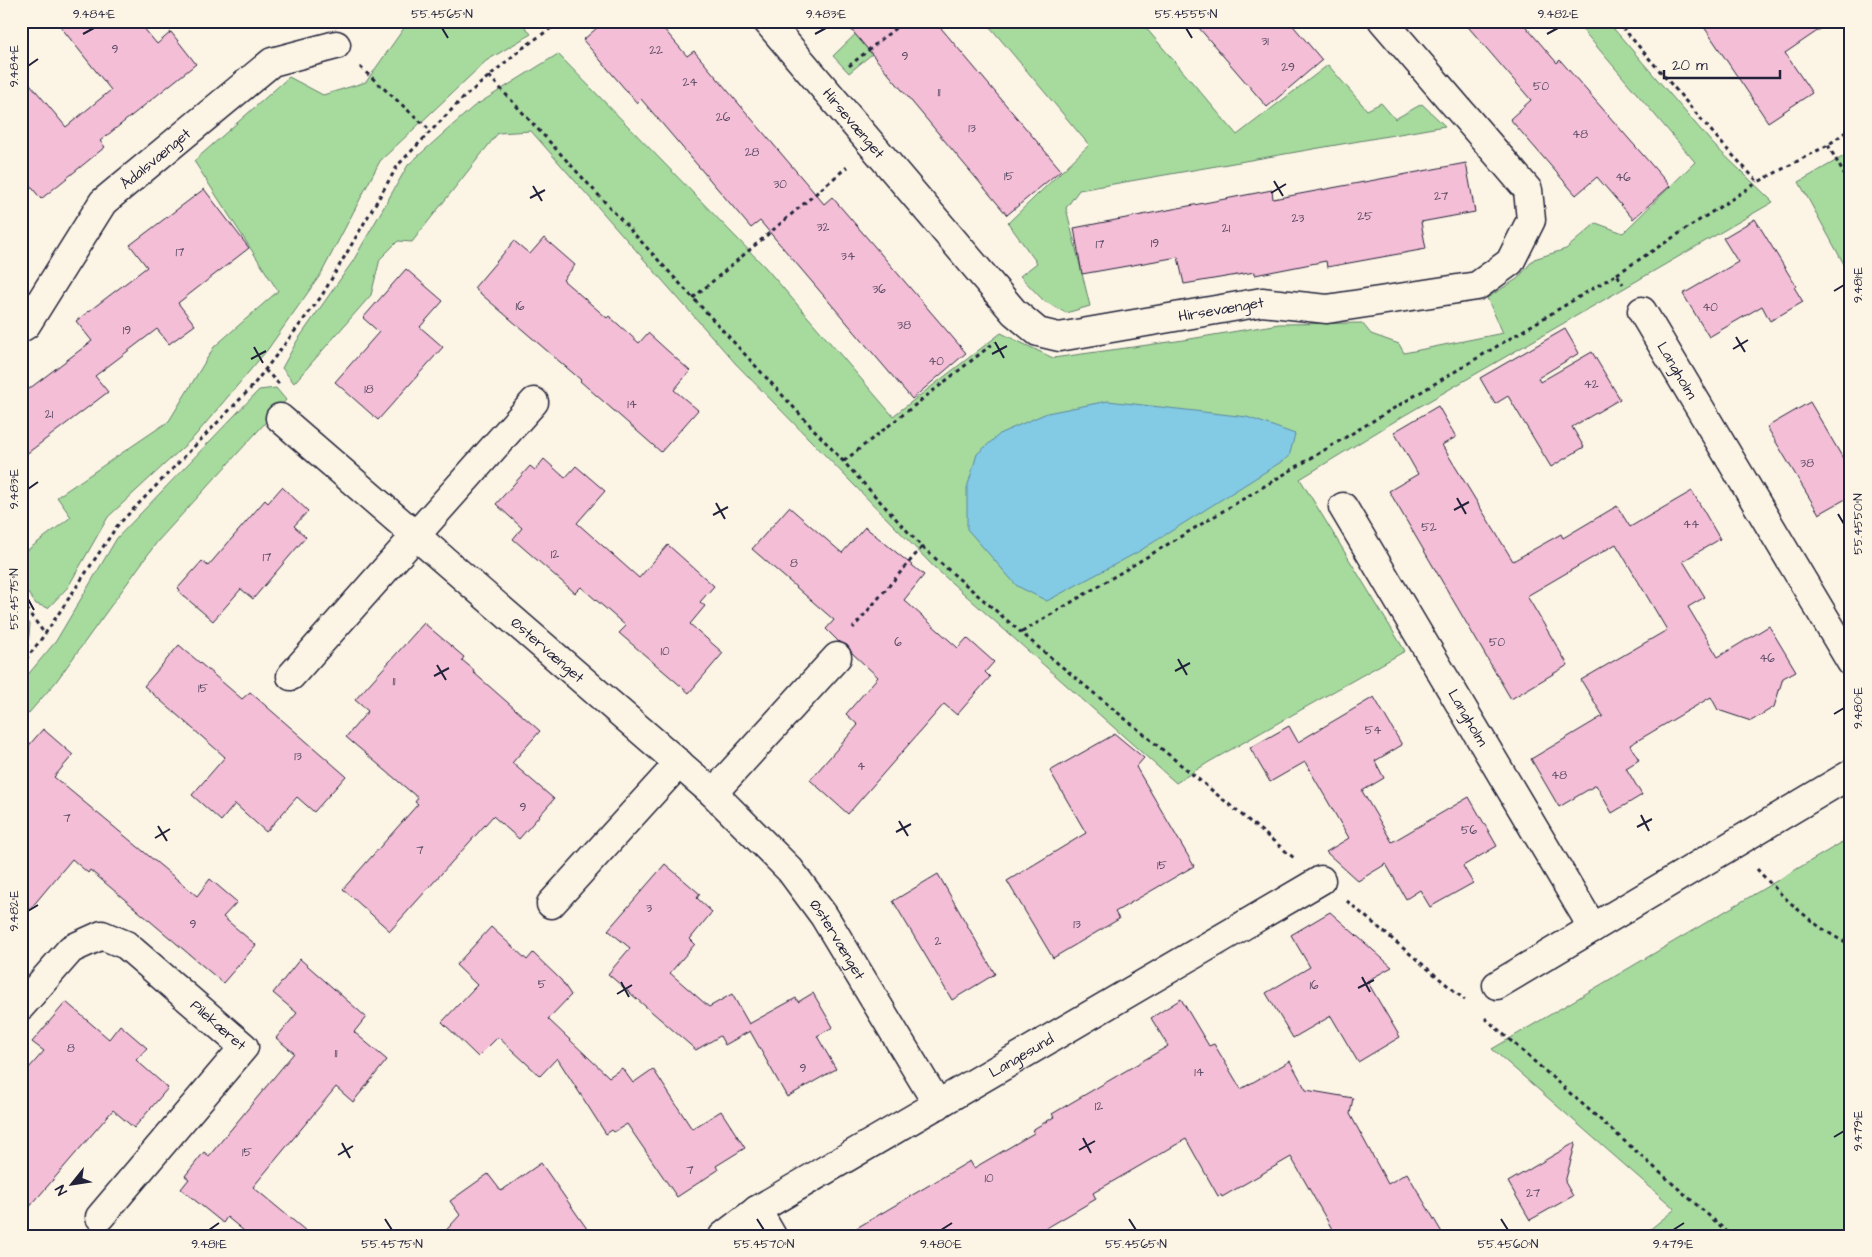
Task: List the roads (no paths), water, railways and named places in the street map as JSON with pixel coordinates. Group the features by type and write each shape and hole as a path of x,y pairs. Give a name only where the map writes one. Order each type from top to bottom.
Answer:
{"street":[{"name":"Hirsevænget","path":"767,21 1014,312 1038,332 1059,337 1262,302 1327,309 1477,286 1510,262 1530,220 1528,190 1383,21"},
{"name":"Ådalsvænget","path":"21,328 26,325 103,202 272,62 336,45"},
{"name":"Langholm","path":"1642,312 1851,662"},
{"path":"291,676 534,402"},
{"name":"Østervænget","path":"280,418 713,793 790,870 824,916 938,1105"},
{"name":"Langholm","path":"1343,507 1593,928"},
{"path":"713,793 837,657"},
{"path":"551,904 679,763"},
{"path":"1497,985 1851,774"},
{"name":"Langesund","path":"723,1236 757,1210 1321,880"},
{"name":"Pilekæret","path":"21,1006 70,949 102,936 126,945 244,1046 100,1217"},
{"path":"757,1210 772,1236"}],"water":[{"path":"1108,401 1247,417 1295,434 1289,457 1138,552 1047,601 1017,586 967,529 967,488 977,454 1001,433 1047,413"}]}
